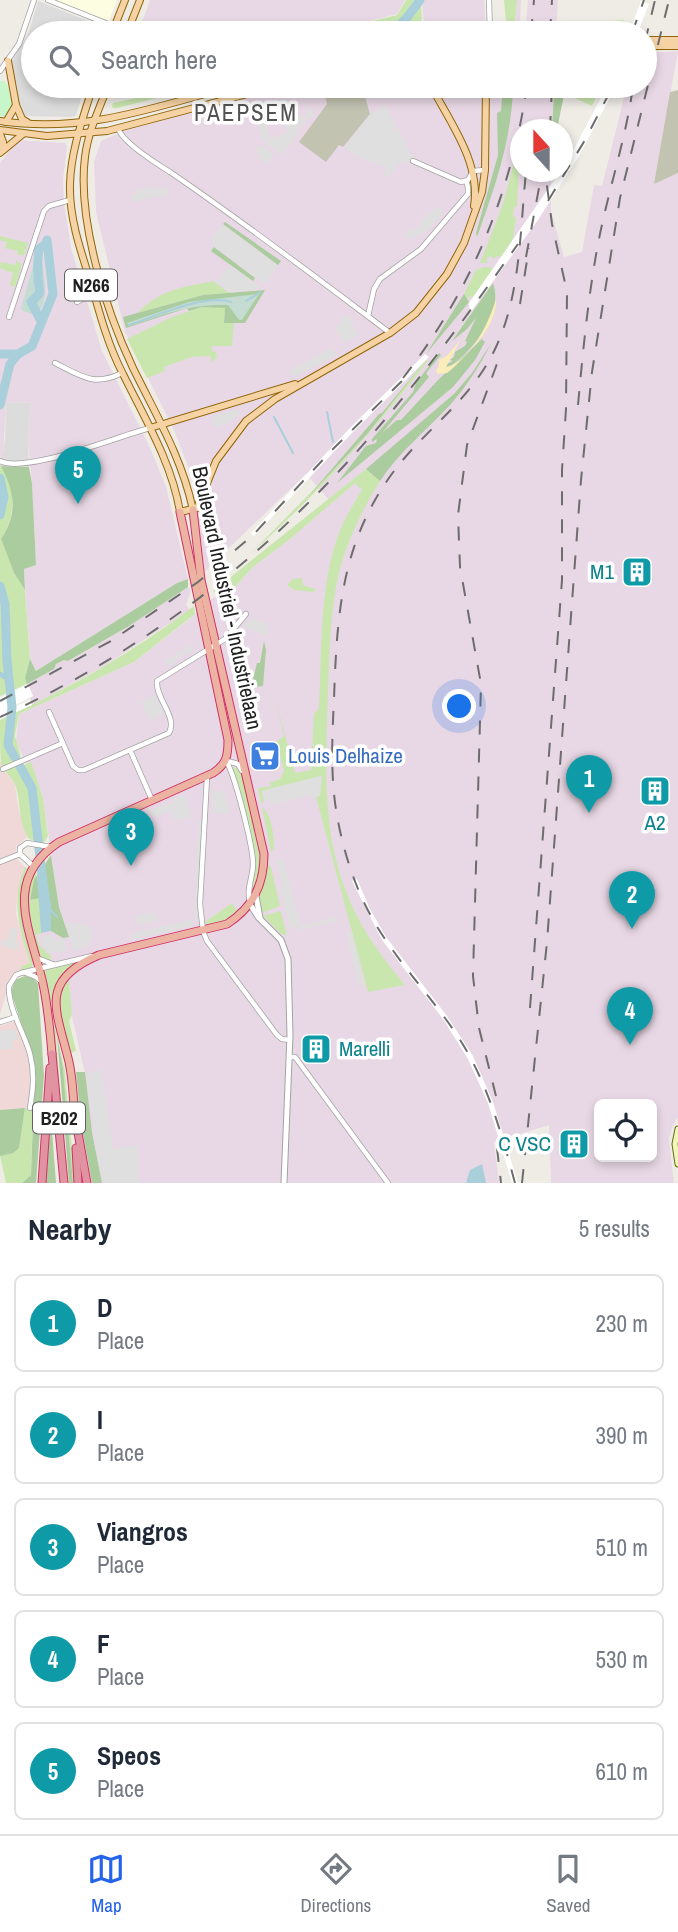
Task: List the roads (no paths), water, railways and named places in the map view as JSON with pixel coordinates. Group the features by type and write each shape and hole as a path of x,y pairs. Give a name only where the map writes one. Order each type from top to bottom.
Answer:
{"highway":[{"name":"Boulevard Industriel - Industrielaan","path":"194,510 201,580 264,854 263,874 256,896 250,904"},
{"name":"Boulevard Industriel - Industrielaan","path":"180,512 228,740 226,761"},
{"name":"B202","path":"64,1183 44,986 24,915 25,892 34,867 51,847 207,777 219,770 226,761"},
{"path":"99,955 227,924 242,914 250,904"},
{"name":"B202","path":"87,1183 69,1064 56,1021 55,1001 61,984 72,969 99,955"},
{"name":"B202","path":"42,1183 52,1054"},
{"name":"B202","path":"75,1116 78,1183"}],"main road":[{"path":"117,21 125,0"},
{"path":"132,21 141,0"},
{"path":"657,43 678,43"},
{"path":"8,61 16,105 22,119 32,124"},
{"name":"Boulevard Industriel - Industrielaan","path":"89,98 71,167 70,200 75,228 105,333 171,475 180,512"},
{"name":"Boulevard Industriel - Industrielaan","path":"104,98 84,160 85,214 90,239 120,339 183,471 194,510"},
{"path":"3,122 82,123 113,119 190,98"},
{"path":"2,151 4,142 0,132 47,136 91,133 232,98"},
{"path":"437,98 473,171 476,194 471,223"},
{"path":"180,512 194,510 223,449 253,414 305,381 390,334 416,313 440,284 460,251 482,192 486,98"},
{"path":"3,122 16,105"},
{"path":"2,151 23,134"},
{"path":"150,428 305,381"},
{"path":"267,394 272,401"},
{"path":"249,400 255,406 253,414"},
{"path":"678,1129 675,1144 678,1164"}],"street":[{"path":"28,21 34,0"},
{"path":"48,0 94,21"},
{"path":"489,0 490,21"},
{"path":"0,71 21,39"},
{"path":"118,128 121,136 160,166 276,246 390,334"},
{"path":"413,161 456,181 466,181"},
{"path":"466,181 473,171 485,170"},
{"path":"368,316 374,289 380,279 422,249 468,194 466,181"},
{"path":"9,317 44,211 49,206 70,200"},
{"path":"77,302 105,291"},
{"path":"55,363 83,378 94,380 108,380 122,373"},
{"path":"0,461 12,465 38,461 150,428"},
{"path":"49,712 73,766 81,771 169,733 172,728 157,689 158,679 217,644 239,625 246,614"},
{"path":"4,769 63,743"},
{"path":"130,750 152,801"},
{"name":"Boulevard Industriel - Industrielaan","path":"226,761 240,767 252,801"},
{"name":"Boulevard Industriel - Industrielaan","path":"226,761 251,852 252,872 248,890 250,904 257,916 281,940 287,953 290,1040"},
{"path":"207,777 200,904 203,931 207,941 279,1037 290,1040"},
{"path":"20,854 22,845 32,843 51,847"},
{"path":"0,862 20,854"},
{"path":"20,854 34,867"},
{"name":"Boulevard Industriel - Industrielaan","path":"256,896 257,916"},
{"path":"242,914 257,916"},
{"path":"30,1108 34,1082 33,1066 16,1017 9,986 16,975 99,955"},
{"path":"37,958 56,965"},
{"path":"25,972 36,976 44,986"},
{"path":"0,1023 16,1017"},
{"name":"N266","path":"286,1183 290,1040"},
{"path":"290,1056 295,1057 388,1183"}],"water":[{"path":"46,874 51,905 51,931 41,933 37,875"},
{"path":"482,1164 486,1183 466,1183 470,1170"}],"waterway":[{"path":"404,21 420,0"},
{"path":"0,405 10,364 18,354 32,346 53,294 47,240"},
{"path":"41,321 31,302 40,293 39,249 46,244"},
{"path":"246,301 261,292"},
{"path":"129,325 194,303 220,300 231,302"},
{"path":"0,354 18,354"},
{"path":"327,412 333,442"},
{"path":"274,417 293,453"},
{"path":"0,478 4,497 0,515"},
{"path":"0,586 5,604 12,707 8,745 32,788 43,883"},
{"path":"0,674 8,679"},
{"path":"51,910 57,917"}],"railway":[{"path":"532,21 534,0"},
{"path":"551,21 552,0"},
{"path":"636,21 644,0"},
{"path":"650,21 655,0"},
{"path":"657,48 669,0"},
{"path":"403,378 449,311 485,240 510,165 525,98"},
{"path":"550,119 551,98"},
{"path":"548,201 607,98"},
{"path":"578,405 594,264 631,98"},
{"path":"522,1183 547,942 581,480 592,372 620,198 645,98"},
{"path":"515,1183 493,1111 471,1059 444,1016 385,939 356,883 345,852 335,806 332,745 340,608 353,552 376,498 394,471 462,398 486,366 496,347 515,283 525,182"},
{"path":"526,257 540,182"},
{"path":"530,1008 562,580 562,470 566,409 567,292 552,224 547,182"},
{"path":"0,717 83,675 161,626 270,539 333,477 390,414 518,244"},
{"path":"520,304 529,248"},
{"path":"496,1096 479,1028 473,976 481,684 460,567 458,515 467,445 498,361"},
{"path":"0,701 111,641 198,582 253,535 332,450 412,371"},
{"path":"497,1148 501,1183"}],"place":[{"name":"Speos","path":"78,504"},
{"name":"M1","path":"637,572"},
{"name":"Louis Delhaize","path":"265,756"},
{"name":"A2","path":"655,791"},
{"name":"D","path":"589,813"},
{"name":"Viangros","path":"131,866"},
{"name":"I","path":"632,929"},
{"name":"F","path":"630,1045"},
{"name":"Marelli","path":"316,1049"},
{"name":"C VSC","path":"574,1144"}],"district":[{"name":"PAEPSEM","path":"246,113"}]}
